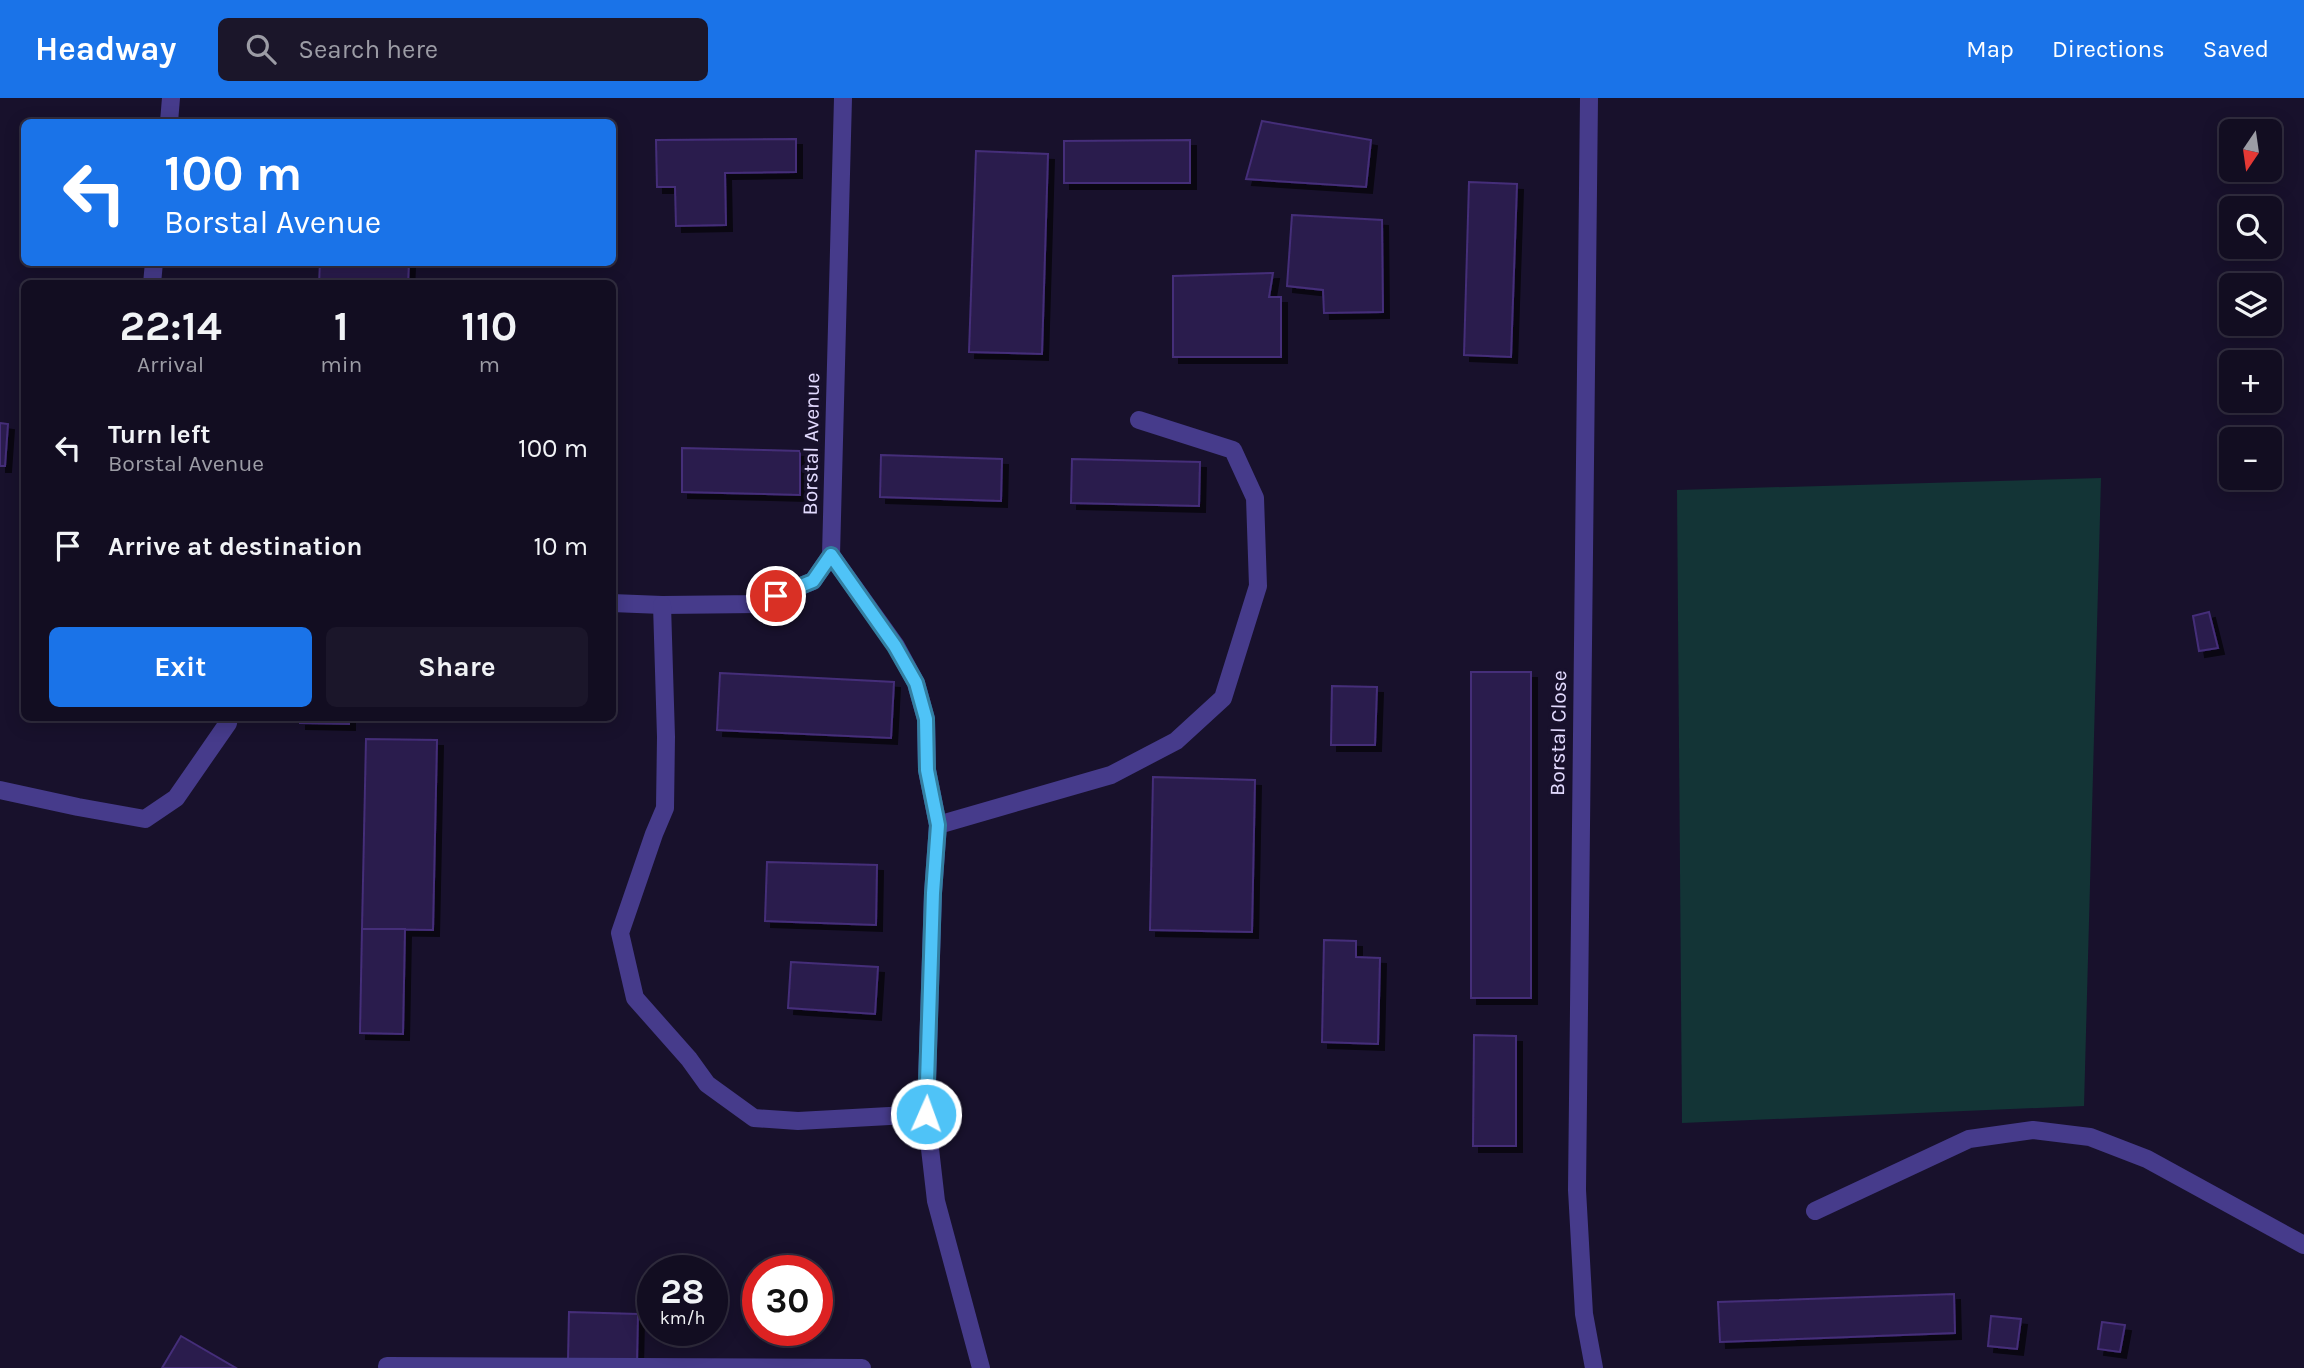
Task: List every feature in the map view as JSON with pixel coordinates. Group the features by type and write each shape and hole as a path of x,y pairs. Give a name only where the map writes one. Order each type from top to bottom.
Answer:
{"street":[{"path":"169,119 171,98"},
{"name":"Borstal Avenue","path":"831,555 843,98"},
{"name":"Borstal Close","path":"1588,98 1577,1190 1584,1314 1594,1368"},
{"path":"938,825 1111,775 1176,741 1223,698 1258,586 1255,498 1233,450 1139,420"},
{"path":"616,603 758,604 813,581 831,555 895,646 916,683 926,719 927,770 938,825 933,893 926,1114 936,1201 981,1368"},
{"path":"662,605 665,808 620,933 635,998 707,1084 754,1118 798,1121 926,1114"},
{"path":"0,790 145,819 176,799 228,721"},
{"path":"1815,1211 1969,1139 2033,1130 2090,1137 2147,1159 2304,1245"},
{"path":"387,1366 862,1368"}],"green space":[{"path":"2101,478 2084,1106 1682,1123 1677,490"}],"building":[{"path":"1262,121 1371,140 1366,187 1246,179"},
{"path":"796,139 796,172 725,173 726,225 676,226 675,187 657,187 656,140"},
{"path":"1190,140 1190,183 1064,183 1064,141"},
{"path":"976,151 1048,154 1042,354 969,352"},
{"path":"1469,182 1517,184 1511,357 1464,355"},
{"path":"1292,215 1382,220 1383,312 1324,313 1323,290 1287,286"},
{"path":"320,266 409,266 408,280 319,280"},
{"path":"1273,273 1269,297 1281,297 1281,357 1173,357 1173,276"},
{"path":"0,423 8,424 5,466 0,466"},
{"path":"682,448 800,451 800,495 682,492"},
{"path":"881,455 1002,459 1001,501 880,497"},
{"path":"1072,459 1200,462 1199,506 1071,503"},
{"path":"2209,612 2218,648 2199,651 2193,616"},
{"path":"1471,672 1531,672 1531,998 1471,998"},
{"path":"720,673 894,682 891,738 717,730"},
{"path":"1332,686 1377,687 1375,745 1331,745"},
{"path":"300,721 349,721 349,724"},
{"path":"366,739 437,740 433,930 362,929"},
{"path":"1153,777 1255,780 1252,932 1150,930"},
{"path":"767,862 877,865 876,925 765,921"},
{"path":"362,929 405,929 403,1034 360,1033"},
{"path":"1324,940 1356,941 1356,957 1380,958 1378,1044 1322,1042"},
{"path":"791,962 878,967 875,1014 788,1008"},
{"path":"1474,1035 1516,1036 1516,1146 1473,1146"},
{"path":"1954,1294 1955,1333 1720,1342 1718,1302"},
{"path":"569,1312 637,1314 637,1362 568,1360"},
{"path":"1991,1316 2021,1319 2017,1349 1988,1346"},
{"path":"2102,1322 2125,1325 2120,1352 2098,1349"},
{"path":"181,1336 236,1368 162,1368"}],"route":[{"path":"776,596 813,581 831,555 886,632 916,683 926,719 927,770 938,825 933,893 926,1114"}]}
